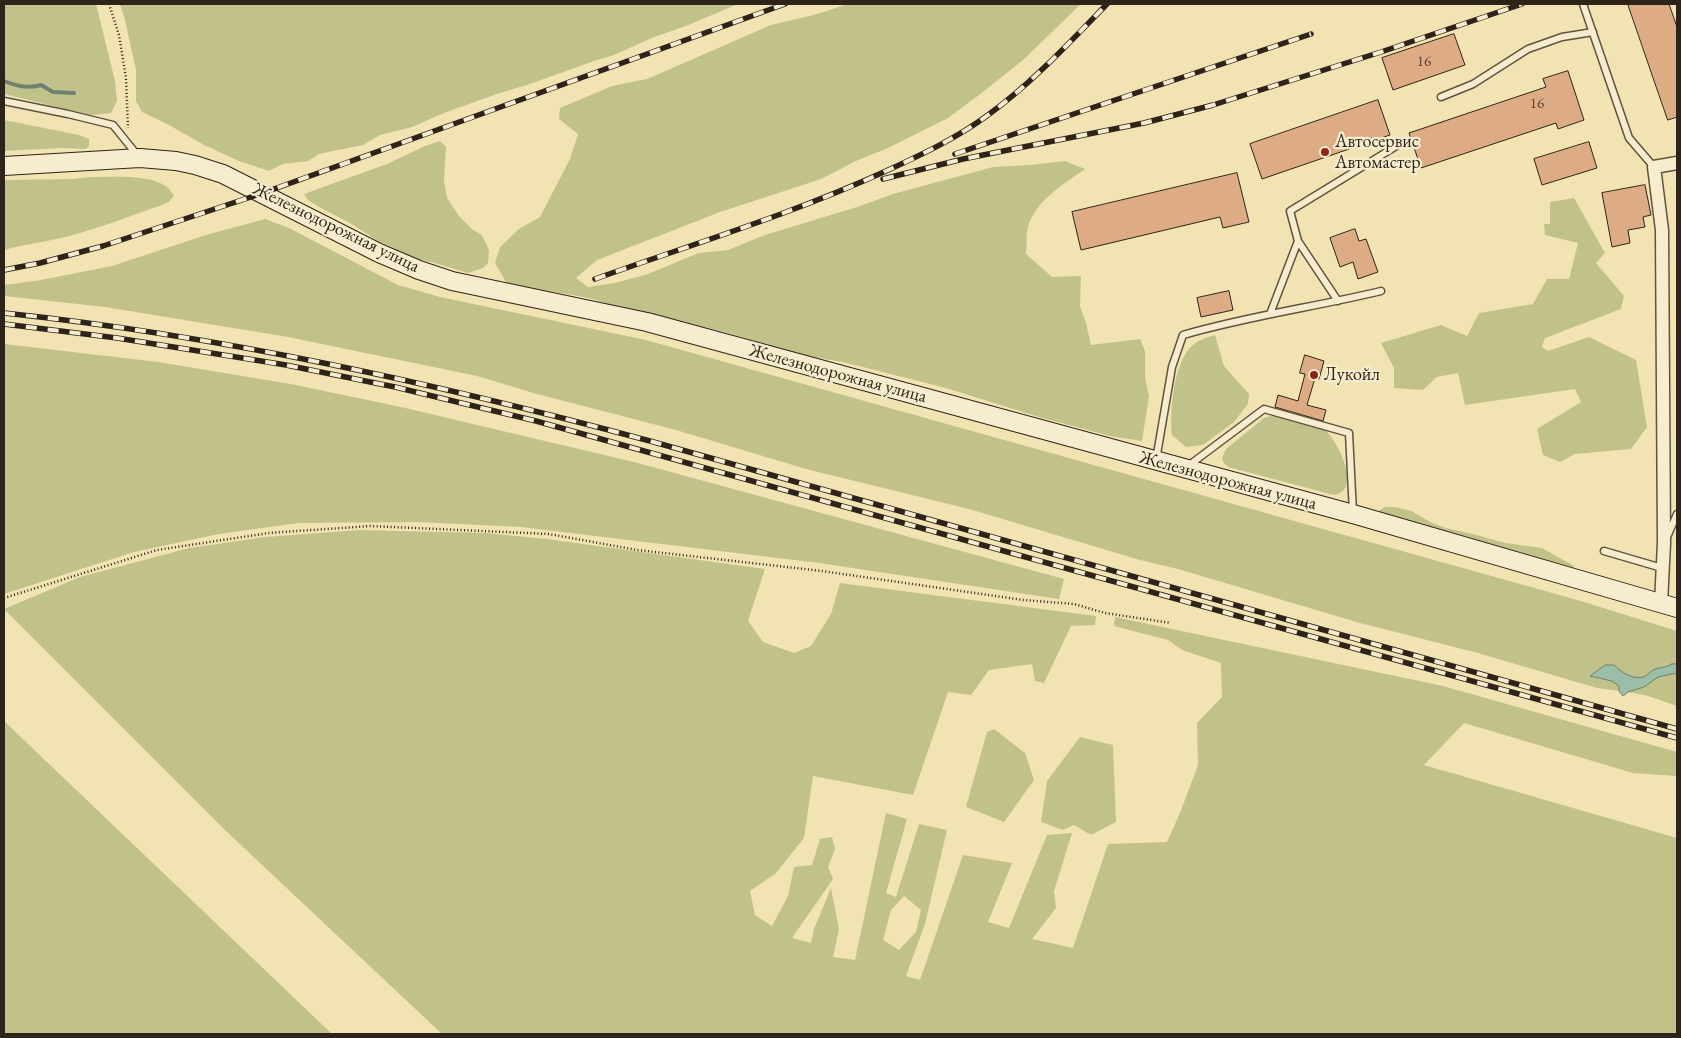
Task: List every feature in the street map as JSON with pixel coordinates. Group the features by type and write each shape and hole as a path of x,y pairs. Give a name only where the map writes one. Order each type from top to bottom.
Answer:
{"main road":[{"name":"Железнодорожная улица","path":"4,166 140,158 176,161 217,172 263,193 379,253 419,270 452,281 647,322 1353,514 1669,605"}],"street":[{"path":"1669,605 1662,568 1664,543 1662,230 1654,168 1677,163"}],"lane":[{"path":"1583,4 1629,138 1654,168"},
{"path":"1441,97 1473,84 1528,49 1562,37 1593,32"},
{"path":"4,101 68,114 114,126 140,158"},
{"path":"1338,301 1298,242 1290,211 1398,145"},
{"path":"1270,314 1298,242"},
{"path":"1156,461 1172,367 1182,335 1211,327 1381,291"},
{"path":"1185,469 1264,409 1350,433 1353,514"},
{"path":"1664,543 1677,514"},
{"path":"1604,551 1662,568"}],"path":[{"path":"109,4 119,35 126,78 128,131"},
{"path":"4,598 157,550 268,533 370,526 549,534 637,550 822,572 1023,600 1074,604 1105,613 1171,623"}],"green space":[{"path":"4,4 96,4 115,81 117,101 111,113 91,115 4,94"},
{"path":"120,4 738,4 614,55 500,93 444,113 412,127 380,135 363,145 319,154 308,161 283,164 269,171 239,161 204,145 142,112 136,101 136,70"},
{"path":"848,4 1081,4 1023,60 948,118 821,179 720,212 597,260 576,278 588,287 615,283 645,275 699,253 728,250 765,235 893,194 993,167 1065,161 1085,169 1052,194 1037,209 1028,227 1026,254 1052,277 1081,276 1080,306 1091,345 1140,339 1145,351 1145,377 1149,396 1142,441 1110,436 1039,417 946,388 843,362 807,356 728,333 653,314 627,310 589,298 521,287 506,282 495,263 500,247 519,229 540,217 570,159 578,134 559,119 560,108 612,86 647,79 771,25 814,15"},
{"path":"4,120 79,135 89,139 89,146 86,149 61,148 4,151"},
{"path":"440,141 446,147 444,181 447,198 459,216 473,230 482,235 489,250 488,263 483,268 468,273 417,259 378,241 350,223 319,207 308,200 304,194 387,164"},
{"path":"129,177 150,180 166,186 174,195 169,202 101,227 71,236 4,250 4,180"},
{"path":"1574,198 1605,253 1596,263 1624,296 1621,309 1545,338 1542,347 1548,351 1589,337 1636,360 1647,427 1631,449 1575,454 1560,462 1543,455 1537,429 1581,402 1575,389 1465,405 1458,373 1437,377 1423,390 1394,388 1394,368 1381,343 1441,325 1467,336 1479,313 1533,304 1547,279 1569,279 1578,243 1545,235 1544,224 1550,224 1550,202"},
{"path":"265,219 289,228 398,285 440,297 646,340 1581,601 1677,631 1677,706 1648,696 1628,692 1623,696 1619,691 1597,688 1478,653 1360,623 969,509 806,469 676,430 537,394 477,376 288,337 105,307 4,296 4,285 112,266 206,235"},
{"path":"1215,335 1224,366 1249,394 1248,404 1234,422 1203,445 1186,447 1172,435 1172,400 1177,374 1181,362 1193,345"},
{"path":"4,344 158,362 291,384 401,407 638,463 1064,579 1059,599 819,563 521,527 418,522 299,523 219,534 134,552 4,594"},
{"path":"1275,415 1325,430 1336,444 1345,465 1347,485 1342,492 1334,495 1228,467 1224,463 1222,458 1226,449 1264,418"},
{"path":"1385,507 1395,507 1411,511 1432,523 1446,528 1505,543 1542,548 1574,566 1572,573 1377,512"},
{"path":"360,530 485,533 547,539 765,569 748,621 763,642 794,653 811,646 831,614 840,583 1096,616 1095,625 1071,626 1044,683 1035,681 1032,664 989,670 971,695 948,692 913,795 813,776 804,838 776,873 750,891 755,915 772,926 788,896 794,867 812,865 820,839 832,837 835,849 828,867 833,879 792,938 811,943 814,929 831,888 839,929 833,957 855,960 886,813 907,819 886,893 896,897 919,824 947,830 925,924 906,976 920,980 963,855 1012,863 988,922 1009,928 1047,835 1072,833 1054,891 1056,908 1032,939 1073,948 1108,844 1167,842 1198,765 1197,723 1222,697 1221,663 1182,650 1168,640 1114,626 1115,617 1443,686 1677,752 1677,776 1633,773 1464,723 1424,765 1677,838 1677,1034 442,1034 227,832 4,609 80,577 189,548 265,537","holes":["904,896 921,910 916,932 899,950 883,940 891,910"]},
{"path":"4,721 332,1034 4,1034"},
{"path":"994,729 1025,753 1034,780 1004,822 966,807 987,732"},
{"path":"1080,737 1113,745 1116,822 1091,835 1074,825 1063,830 1041,822 1047,781"}],"shaded area":[{"path":"1677,664 1677,673 1658,677 1644,687 1628,692 1623,696 1619,691 1619,686 1612,681 1590,676 1605,665 1614,665 1627,675 1639,678 1646,676 1653,670"}],"building":[{"path":"1628,4 1669,4 1677,27 1677,117 1668,120"},
{"path":"1454,34 1465,65 1393,90 1382,58"},
{"path":"1568,71 1584,120 1558,129 1556,123 1421,168 1409,133 1546,87 1543,79"},
{"path":"1378,100 1390,135 1262,179 1250,144"},
{"path":"1589,142 1597,168 1542,185 1534,159"},
{"path":"1237,173 1249,222 1223,228 1220,217 1081,250 1072,212"},
{"path":"1645,185 1651,215 1643,217 1645,227 1628,230 1630,243 1612,247 1602,193"},
{"path":"1355,229 1359,241 1366,239 1378,272 1358,279 1353,262 1340,267 1330,238"},
{"path":"1229,291 1233,310 1201,317 1197,298"},
{"path":"1305,355 1324,361 1319,379 1315,378 1307,405 1326,410 1323,421 1275,407 1278,395 1298,401 1305,374 1300,373"}],"waterway":[{"path":"4,81 31,87 41,85 53,92 74,93"}],"railway":[{"path":"4,270 40,263 103,246 263,193 785,4"},
{"path":"595,279 815,201 851,187 938,146 976,123 1020,90 1107,4"},
{"path":"883,179 963,159 1144,123 1213,105 1381,52 1522,4"},
{"path":"955,154 1311,34"},
{"path":"4,313 168,335 249,349 330,364 490,400 650,441 1677,729"},
{"path":"4,324 117,338 286,365 395,387 536,421 1677,738"}],"place":[{"name":"Автосервис Автомастер","path":"1325,152"},
{"name":"Лукойл","path":"1314,375"}]}
